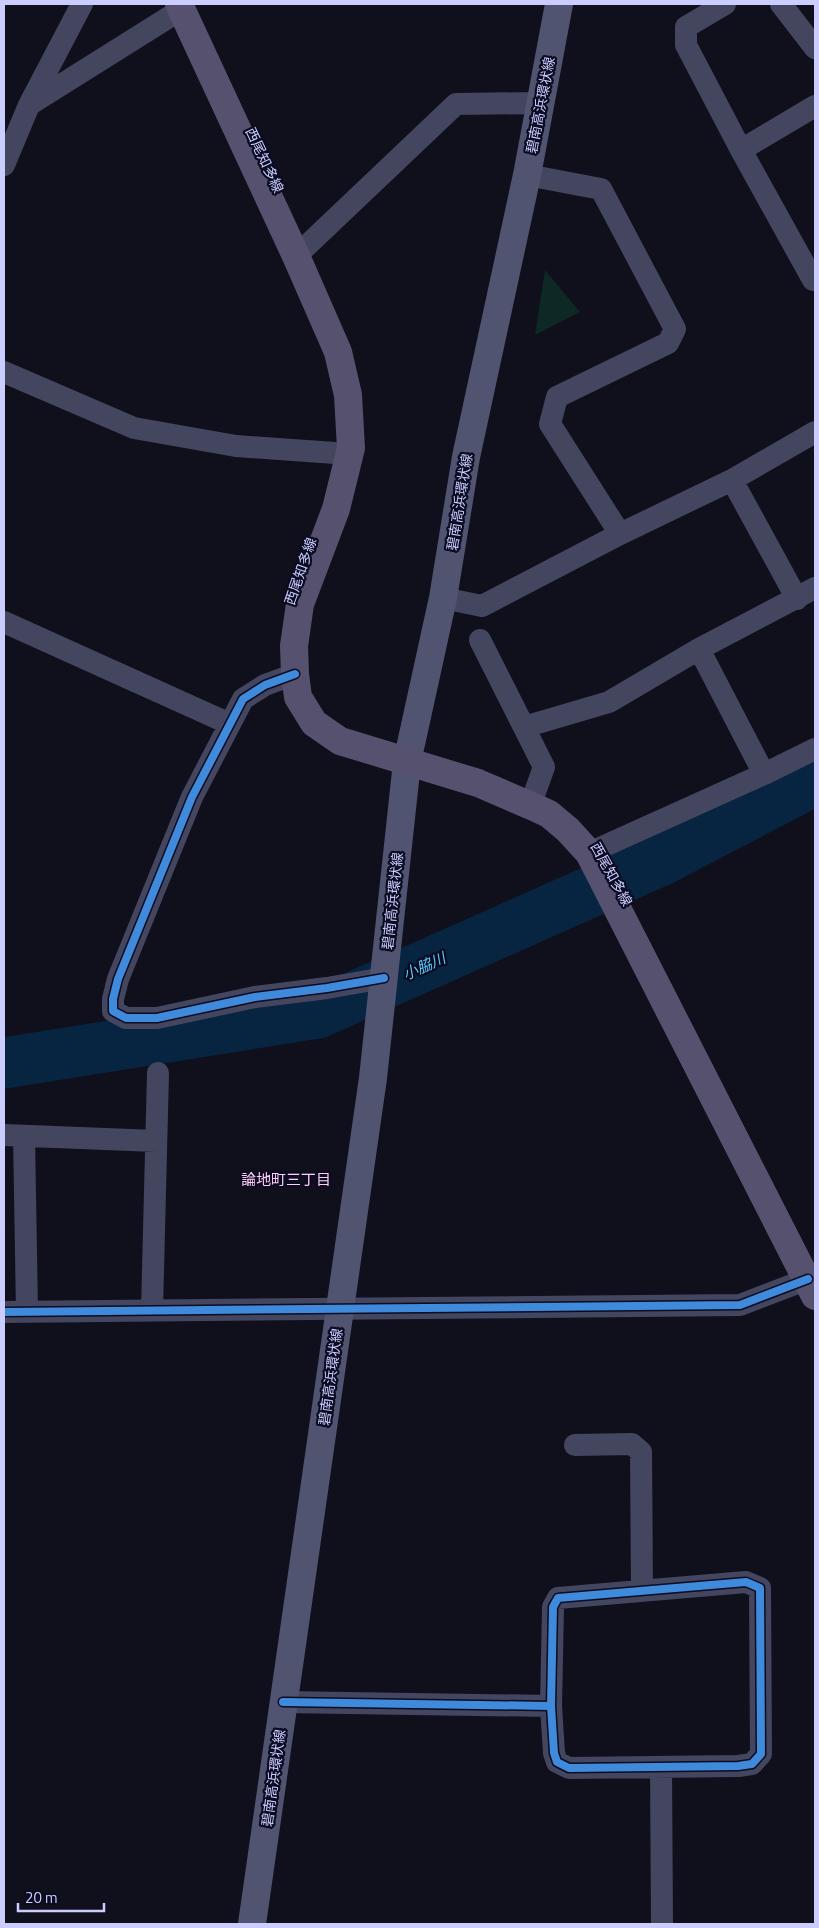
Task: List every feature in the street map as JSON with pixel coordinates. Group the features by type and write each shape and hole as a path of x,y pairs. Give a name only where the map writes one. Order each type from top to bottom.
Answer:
{"main road":[{"name":"碧南高浜環状線","path":"252,1924 339,1310 374,1078 407,762 443,598 466,457 527,175 559,4"},
{"name":"西尾知多線","path":"180,6 296,256 338,352 348,395 351,448 336,509 300,604 294,646 298,697 314,723 340,741 478,783 549,814 568,830 589,853 810,1284"}],"street":[{"path":"4,164 29,105 82,4"},
{"path":"725,4 686,27 686,45 741,150 814,281"},
{"path":"781,4 815,48"},
{"path":"29,105 180,6"},
{"path":"296,256 456,104 540,103"},
{"path":"741,150 815,106"},
{"path":"527,175 602,189 675,329 668,343 557,397 550,424 620,534"},
{"path":"4,372 134,428 236,446 349,454"},
{"path":"443,598 482,606 620,534 732,480 815,432"},
{"path":"524,726 609,702 699,649 806,594 732,480"},
{"path":"4,622 230,724"},
{"path":"480,640 544,767 530,806"},
{"path":"699,649 764,774"},
{"path":"295,674 265,685 243,699 192,797 118,979 113,999 113,1012 126,1018 157,1018 255,998 384,978"},
{"path":"589,853 815,749"},
{"path":"152,1310 158,1073"},
{"path":"27,1312 14,1136 156,1141"},
{"path":"4,1312 740,1305 810,1284"},
{"path":"574,1444 632,1444 641,1452 642,1591"},
{"path":"746,1582 760,1588 761,1754 752,1764 738,1766 569,1768 557,1762 554,1753 551,1706 554,1606 558,1598 746,1582"},
{"path":"283,1702 551,1706"},
{"path":"661,1767 662,1924"}],"green space":[{"path":"545,270 580,312 535,335"}],"waterway":[{"name":"小脇川","path":"4,1063 318,1013 662,860 815,780"}],"cycle path":[{"path":"295,674 265,685 243,699 192,797 118,979 113,999 113,1011 126,1018 157,1018 255,997 327,988 384,978"},
{"path":"4,1312 740,1305 808,1279"},
{"path":"283,1702 551,1706 553,1607 558,1598 746,1582 760,1588 761,1754 752,1764 738,1766 569,1768 557,1762 554,1753 551,1706"}],"district":[{"name":"論地町三丁目","path":"286,1179"}]}
